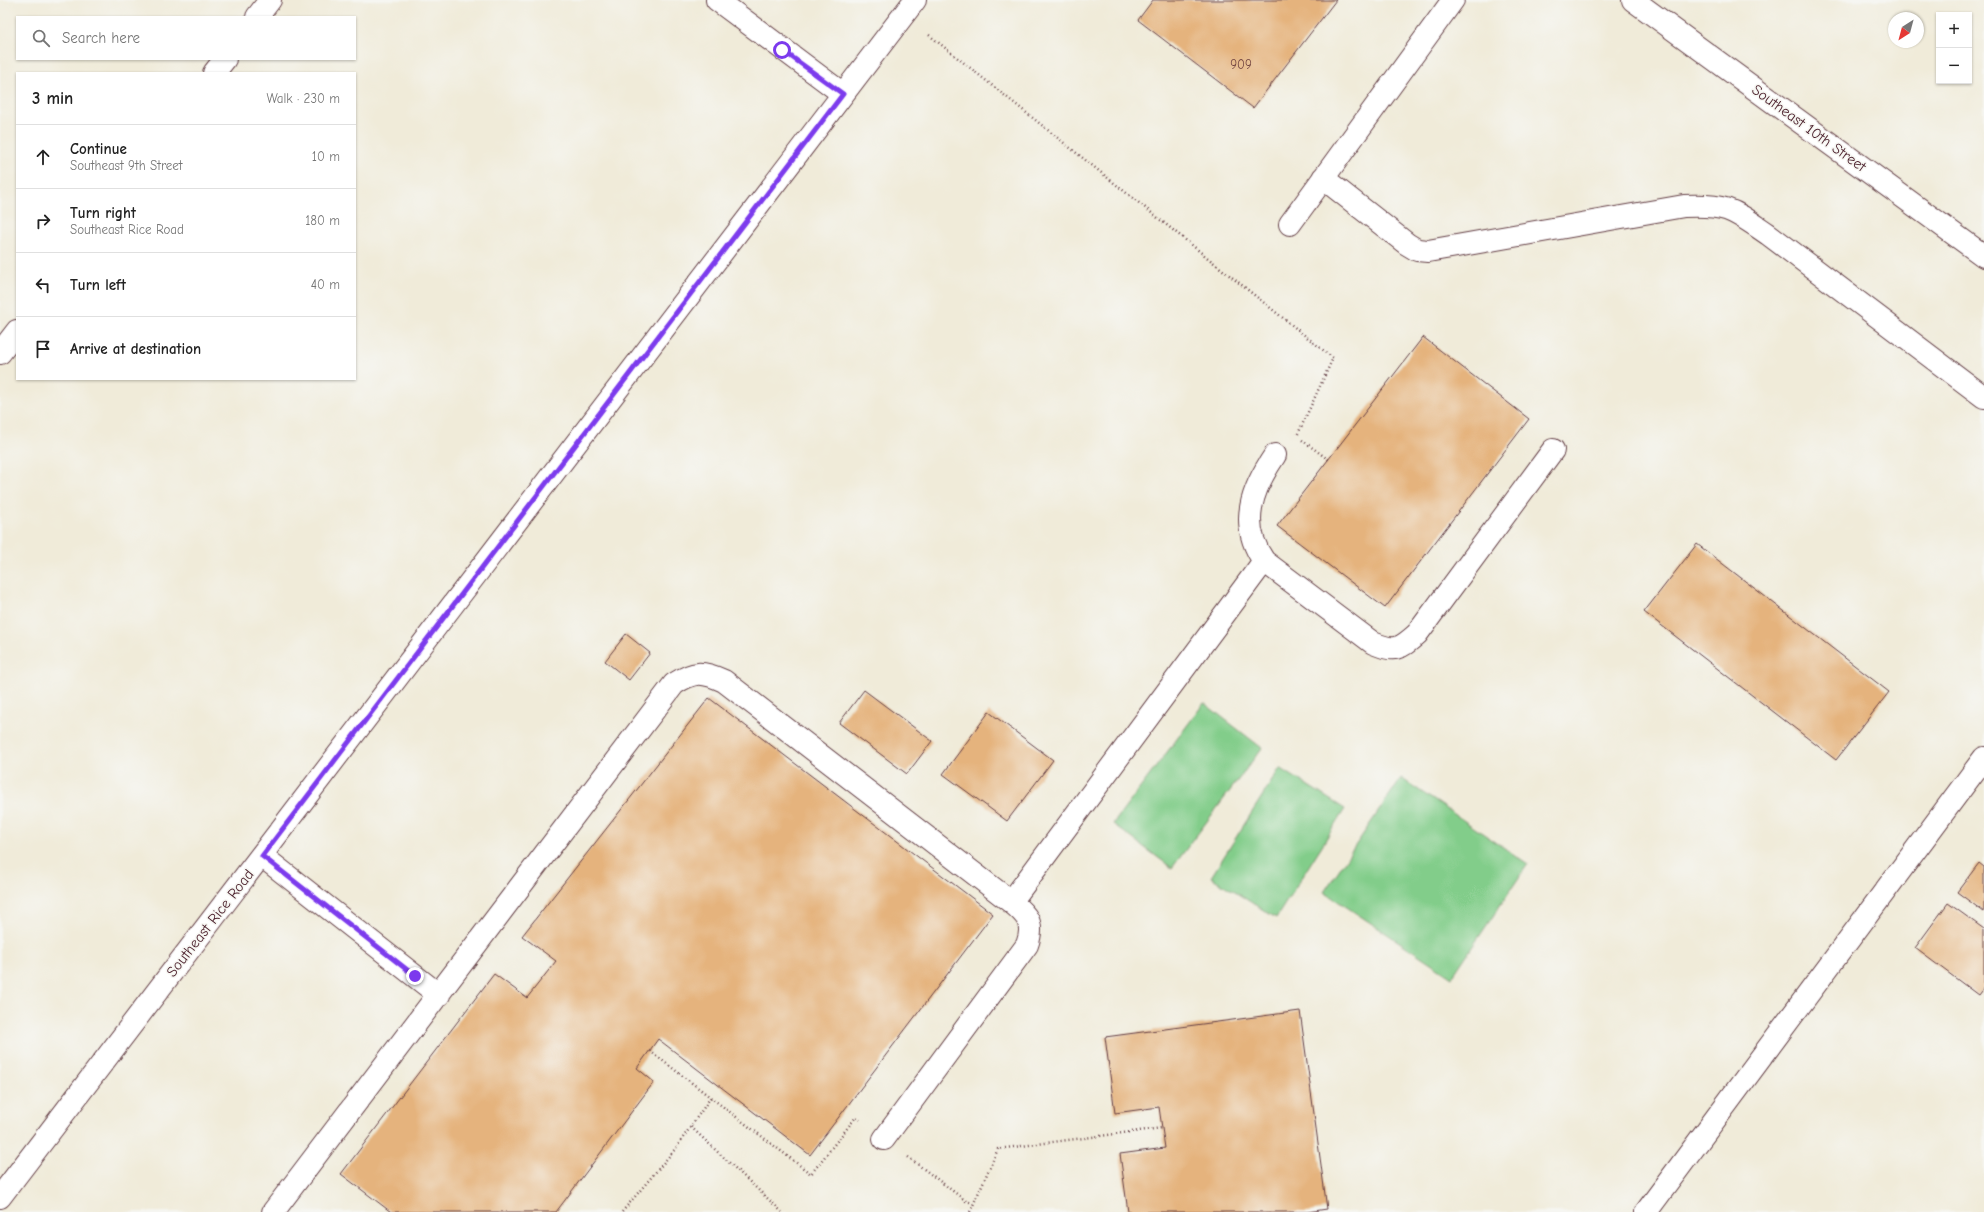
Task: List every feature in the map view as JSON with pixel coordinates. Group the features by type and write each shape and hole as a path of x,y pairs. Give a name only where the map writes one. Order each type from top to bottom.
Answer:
{"street":[{"path":"258,16 270,0"},
{"path":"717,0 843,94"},
{"name":"Southeast Rice Road","path":"0,1197 915,0"},
{"path":"1290,224 1453,0"},
{"name":"Southeast 10th Street","path":"1633,0 1984,256"},
{"path":"215,72 224,60"},
{"path":"1323,178 1407,244 1417,250 1428,251 1684,206 1710,205 1726,208 1740,215 1768,234 1984,397"},
{"path":"0,353 16,332"},
{"path":"1275,455 1261,476 1250,514 1250,532 1256,550 1264,561 1373,643 1389,649 1404,645 1417,634 1554,450"},
{"path":"1010,902 1264,561"},
{"path":"273,1212 674,684 688,675 702,673 724,681 1021,910 1029,920 1031,933 1027,945 884,1139"},
{"path":"1646,1212 1984,758"},
{"path":"262,856 439,995"}],"path":[{"path":"929,35 1333,358 1297,436 1329,460"},
{"path":"650,1051 811,1174 856,1117 966,1201 974,1203"},
{"path":"622,1212 648,1183 691,1127 711,1097"},
{"path":"691,1127 782,1212"},
{"path":"970,1212 998,1149 1162,1128"}],"green space":[{"path":"1204,703 1262,748 1172,868 1113,824"},
{"path":"1280,768 1345,809 1276,918 1211,877"},
{"path":"1401,778 1528,864 1452,977 1324,892"}],"building":[{"path":"1153,0 1336,0 1253,108 1138,20"},
{"path":"1423,337 1529,419 1385,608 1277,526"},
{"path":"1697,544 1889,692 1836,760 1644,612"},
{"path":"626,634 650,653 629,680 605,661"},
{"path":"864,690 932,741 907,774 839,723"},
{"path":"709,698 993,914 810,1155 658,1039 637,1068 654,1082 556,1212 391,1212 341,1174 494,974 527,998 556,961 522,936"},
{"path":"989,712 1053,760 1007,821 943,774"},
{"path":"1979,863 1984,867 1984,912 1957,892"},
{"path":"1948,903 1984,929 1984,987 1978,995 1915,948"},
{"path":"1300,1011 1327,1209 1307,1212 1128,1212 1120,1154 1165,1148 1159,1107 1115,1113 1105,1037"}],"route":[{"path":"415,976 262,856 843,94 782,50"}]}
